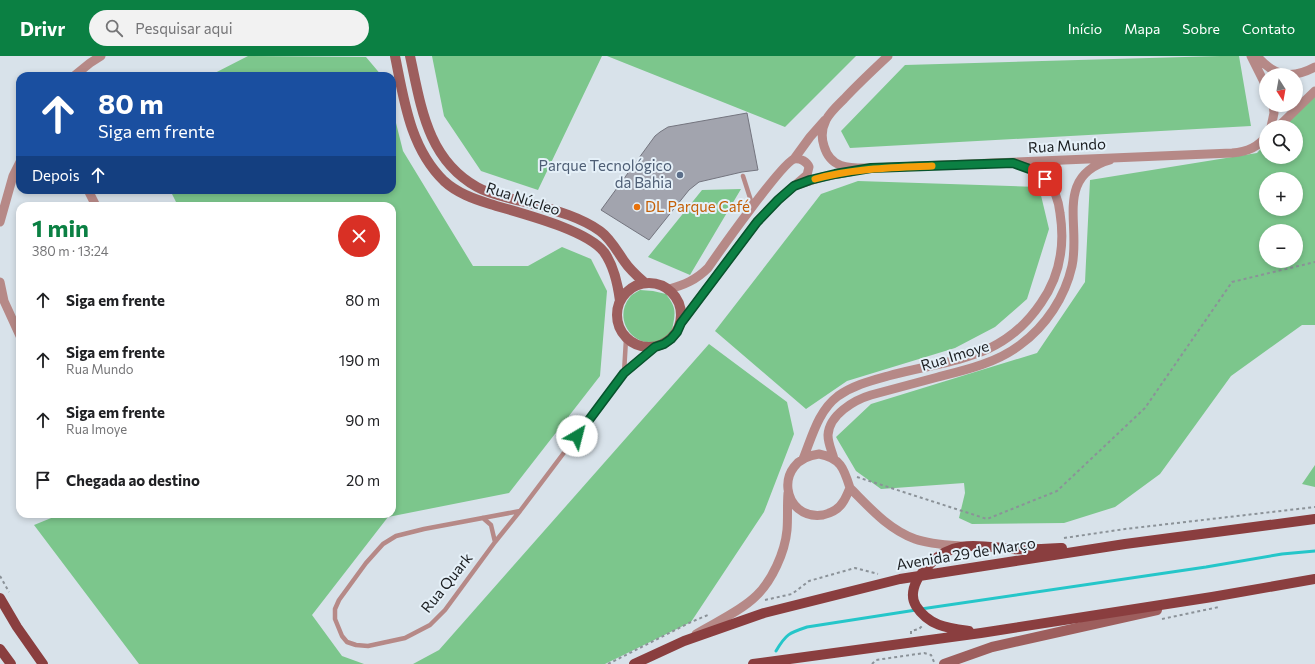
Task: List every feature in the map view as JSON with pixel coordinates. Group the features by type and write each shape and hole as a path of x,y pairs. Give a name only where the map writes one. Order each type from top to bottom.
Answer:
{"main road":[{"name":"Avenida 29 de Março","path":"634,664 684,640 764,613 893,581 917,580 1126,544 1315,518"},
{"path":"982,633 952,629 930,621 922,615 914,604 913,595 917,580 936,558 945,552 962,546 989,546 1033,550 1126,544"},
{"path":"753,664 982,633 1212,598 1315,579"},
{"path":"0,598 17,627 43,664"},
{"path":"0,649 11,664"}],"street":[{"path":"79,72 101,56"},
{"name":"Rua Núcleo","path":"395,56 411,128 422,151 444,182 455,190 470,197 562,227 584,236 604,252 616,280 620,301"},
{"name":"Rua Núcleo","path":"410,56 424,118 433,142 445,159 460,175 477,187 572,217 601,231 614,245 634,274 645,283"},
{"name":"Rua Mundo","path":"888,56 865,77 827,118 823,126 822,136 826,154 833,162 841,166 849,168 871,168 1237,153 1253,148 1259,142"},
{"path":"1251,56 1259,72"},
{"path":"1257,56 1263,63 1279,73 1298,75 1315,68"},
{"path":"1285,120 1315,91"},
{"path":"669,289 686,284 700,276 708,268 786,164 794,159 810,137 827,118"},
{"name":"Rua Imoye","path":"834,459 828,442 830,426 838,414 850,403 860,398 973,368 999,358 1020,345 1048,318 1059,301 1072,267 1075,231 1073,202 1074,192 1080,179 1087,171 1095,166 1122,157"},
{"path":"681,323 682,314 680,305 669,289 660,285 645,283 628,291 620,301 616,315 620,331 626,339 635,345 645,348 655,347 664,344 671,339 677,332 681,323 757,222 778,200 807,175 809,167 807,163 803,160 794,159"},
{"name":"Rua Imoye","path":"803,458 819,419 838,396 860,384 964,358 981,352 1002,342 1019,330 1039,306 1048,293 1059,265 1063,229 1060,208 1057,196 1051,185 1045,179 1035,171 1013,163"},
{"path":"794,186 810,180 835,174 871,168"},
{"path":"0,222 16,177"},
{"path":"0,282 4,301 16,327"},
{"path":"684,640 735,611 756,596 772,575 783,552 787,531 787,483 790,473 795,465 803,458 810,455 819,454 834,459 842,466 850,488 878,516 896,529 915,539 938,544 962,546"},
{"path":"788,493 792,502 799,509 808,514 818,516 828,514 837,509 844,502 850,488"},
{"path":"944,664 992,647 1212,598"}],"lane":[{"path":"743,176 753,207"},
{"path":"624,373 626,339"},
{"name":"Rua Quark","path":"520,511 396,536 383,544 366,563 339,600 335,619 342,636 347,642 356,645 368,646 405,638 430,625 444,610 520,511 624,373 655,347"},
{"path":"483,518 491,526 495,542"}],"path":[{"path":"846,474 986,519 1057,491 1145,408 1232,282 1315,262"},
{"path":"0,576 11,595"},
{"path":"872,664 876,660 924,653 931,655 935,664"}],"green space":[{"path":"248,56 366,57 379,72 217,72"},
{"path":"432,56 602,56 538,190 481,171 444,116"},
{"path":"607,56 856,56 785,127"},
{"path":"1239,56 1251,126 850,148 841,131 905,65"},
{"path":"1315,92 1315,325 1302,325 1231,376 1160,474 1115,507 1064,523 972,524 959,518 965,493 964,483 881,489 856,471 836,437 871,404 1037,353 1085,282 1090,180 1257,153 1259,151 1259,164 1303,164 1303,120 1289,120 1296,112 1303,112 1303,105"},
{"path":"396,123 403,151 473,266 528,266 562,247 591,259 607,291 600,376 509,493 396,515 396,202 176,202 172,194 396,194"},
{"path":"858,181 1039,187 1049,229 1027,299 995,327 955,348 847,381 806,409 715,331 821,194"},
{"path":"741,189 690,275 648,257 702,190"},
{"path":"640,290 666,294 673,305 673,327 667,337 653,342 644,342 629,332 623,315 625,306 631,296"},
{"path":"709,344 787,402 794,434 764,512 691,622 605,664 413,664 439,650"},
{"path":"1315,465 1315,487 1302,484"},
{"path":"51,518 387,518 312,615 342,656 364,664 139,664 34,525"}],"building":[{"name":"Parque Tecnológico da Bahia","path":"747,113 758,170 742,172 699,182 689,190 649,240 601,210 655,136 660,132 668,127"}],"waterway":[{"path":"921,609 1206,567 1282,554 1315,551"},
{"path":"776,651 788,635 807,627 916,610"}],"slow traffic":[{"path":"815,179 871,168 932,166"}],"place":[{"name":"Parque Tecnológico da Bahia","path":"680,175"},
{"name":"DL Parque Café","path":"637,207"}],"route":[{"path":"577,436 624,373 655,347 664,344 671,339 677,332 681,323 757,222 794,186 810,180 835,174 871,168 1013,163 1035,171 1045,179"}]}
